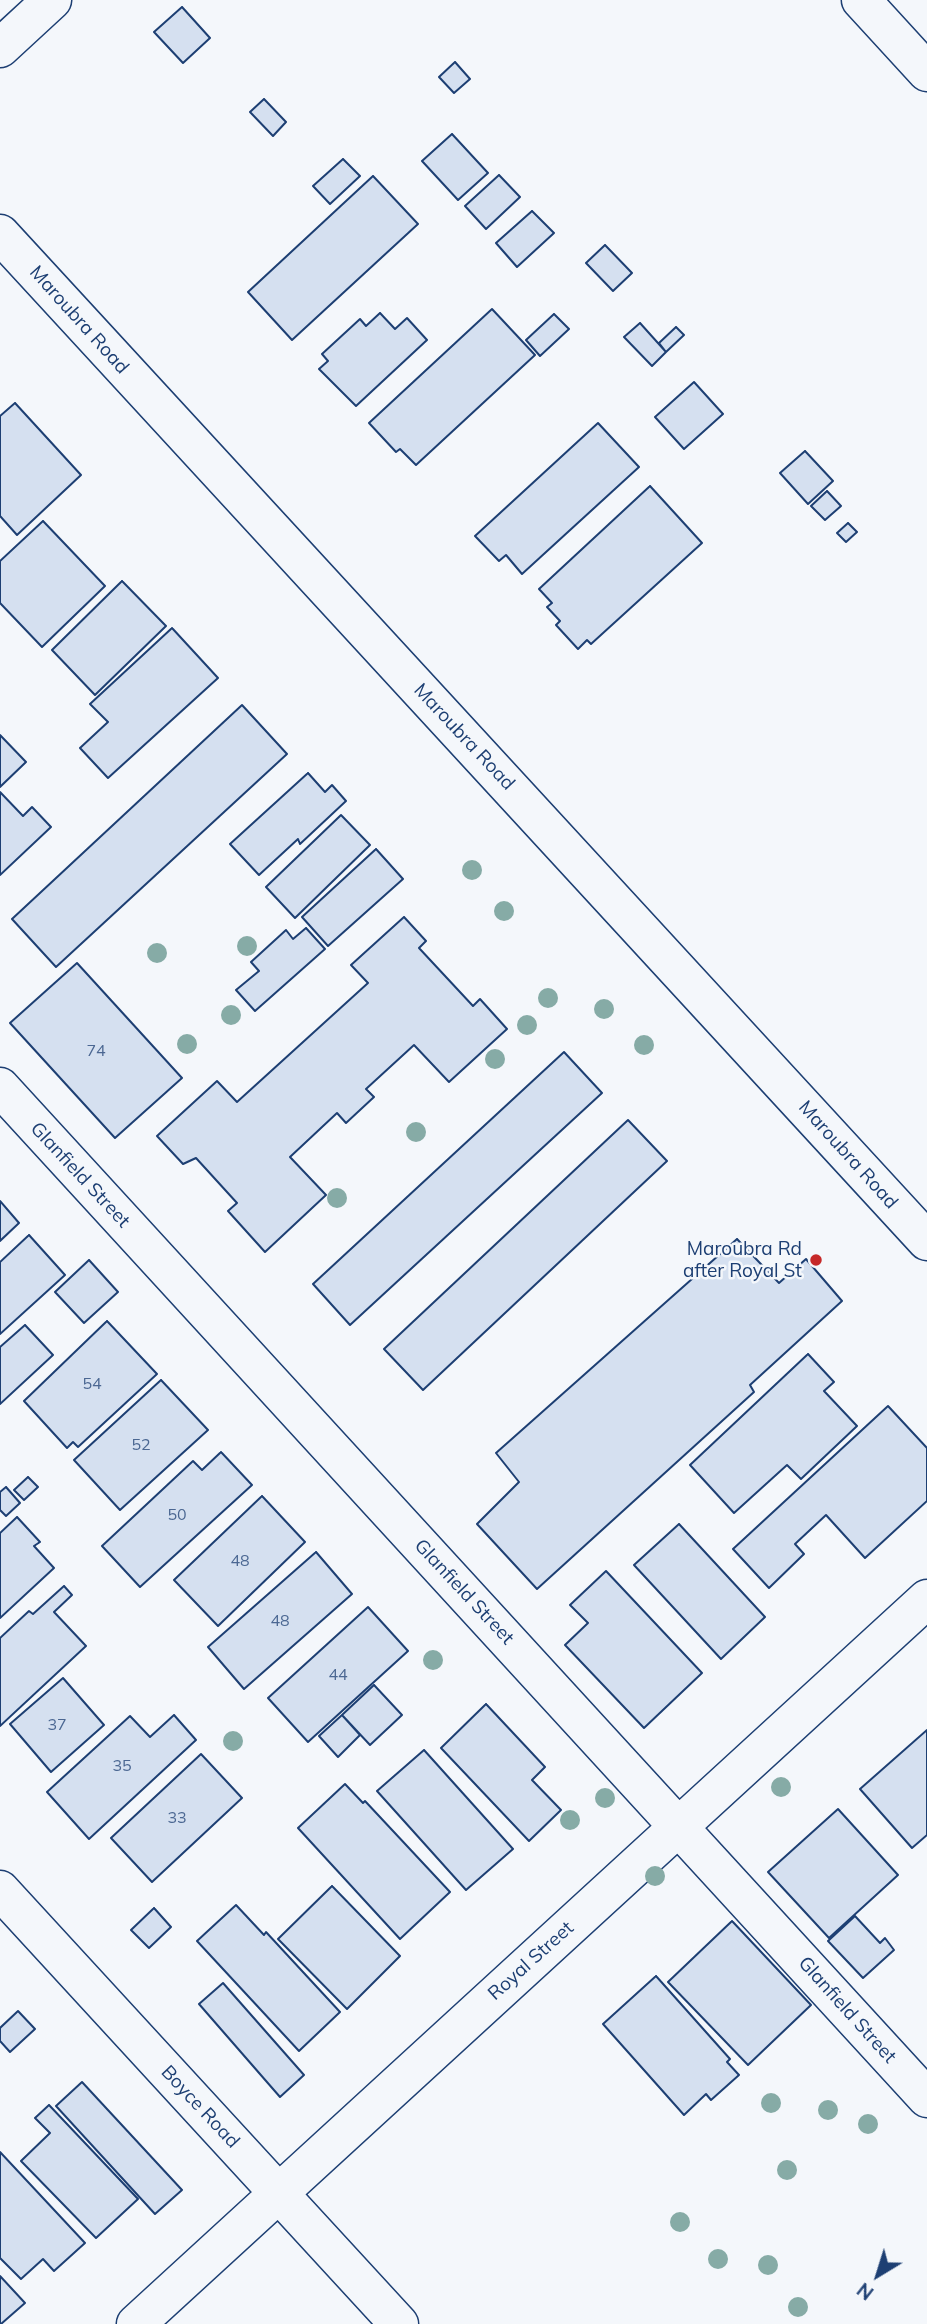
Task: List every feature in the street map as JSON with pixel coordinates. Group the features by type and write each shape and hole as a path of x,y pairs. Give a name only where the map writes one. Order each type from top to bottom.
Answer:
{"street":[{"path":"0,48 52,0"},
{"path":"861,0 927,72"},
{"name":"Maroubra Road","path":"0,234 927,1241"},
{"name":"Glanfield Street","path":"0,1087 927,2098"},
{"name":"Royal Street","path":"136,2324 927,1599"},
{"name":"Boyce Road","path":"0,1889 400,2324"}],"building":[{"path":"182,7 210,38 183,63 154,32"},
{"path":"455,62 470,79 454,93 439,77"},
{"path":"264,99 286,122 273,136 250,112"},
{"path":"452,134 488,173 458,200 422,161"},
{"path":"343,159 360,176 330,204 313,186"},
{"path":"499,175 520,197 486,229 465,206"},
{"path":"373,176 418,224 292,340 248,292"},
{"path":"532,211 554,233 517,267 496,243"},
{"path":"605,245 632,273 613,291 586,263"},
{"path":"492,309 535,355 416,465 400,449 396,452 369,423"},
{"path":"380,313 395,329 407,318 427,340 356,406 319,369 328,361 322,354 360,319 366,326"},
{"path":"554,314 569,329 540,356 526,340"},
{"path":"640,323 666,352 652,366 624,337"},
{"path":"676,327 684,335 666,352 659,343"},
{"path":"694,382 723,414 684,449 655,417"},
{"path":"15,403 81,475 17,535 0,516 0,416"},
{"path":"598,423 639,467 522,574 506,555 499,561 475,536"},
{"path":"805,451 833,481 808,504 780,473"},
{"path":"650,486 702,543 591,644 587,640 578,649 556,625 560,621 547,607 552,603 539,589"},
{"path":"827,491 841,506 825,520 811,506"},
{"path":"43,521 105,586 42,647 0,603 0,561"},
{"path":"848,523 857,532 846,542 837,533"},
{"path":"122,581 166,626 95,695 52,650"},
{"path":"172,628 218,678 108,778 80,748 108,722 90,704"},
{"path":"242,705 287,754 56,967 12,919"},
{"path":"0,735 26,762 0,787"},
{"path":"308,773 325,792 332,785 346,801 300,844 298,839 259,875 230,844"},
{"path":"0,792 23,816 32,807 51,827 0,875"},
{"path":"341,815 370,845 295,918 266,887"},
{"path":"376,849 403,879 328,946 302,917"},
{"path":"404,917 426,941 419,948 473,1006 480,999 507,1029 449,1082 414,1045 366,1089 374,1097 346,1123 337,1113 290,1157 326,1195 265,1252 228,1211 237,1203 196,1158 183,1164 157,1136 217,1081 237,1102 368,983 351,965"},
{"path":"306,928 325,949 255,1011 236,990 259,971 251,962 286,930 293,939"},
{"path":"77,963 182,1078 115,1138 10,1023"},
{"path":"564,1052 602,1093 350,1325 313,1284"},
{"path":"628,1120 667,1161 423,1390 384,1349"},
{"path":"0,1201 19,1223 0,1241"},
{"path":"29,1235 65,1275 0,1334 0,1262"},
{"path":"737,1239 779,1283 806,1259 842,1301 750,1385 754,1392 537,1589 477,1524 519,1482 496,1453"},
{"path":"89,1260 118,1292 84,1323 55,1292"},
{"path":"107,1321 157,1374 78,1447 73,1442 67,1448 24,1401"},
{"path":"25,1325 53,1355 0,1404 0,1347"},
{"path":"808,1354 834,1382 824,1391 857,1426 801,1479 787,1465 734,1513 690,1465"},
{"path":"161,1380 208,1430 120,1510 74,1460"},
{"path":"888,1406 927,1448 927,1501 865,1558 826,1515 795,1544 804,1554 769,1588 733,1549"},
{"path":"221,1452 252,1485 140,1587 102,1546 193,1461 202,1470"},
{"path":"28,1477 38,1487 24,1500 14,1490"},
{"path":"6,1487 20,1503 6,1516 0,1510 0,1492"},
{"path":"262,1496 305,1542 218,1626 174,1580"},
{"path":"17,1517 40,1542 34,1546 54,1568 0,1618 0,1533"},
{"path":"679,1524 765,1617 721,1659 634,1565"},
{"path":"316,1552 352,1594 244,1689 208,1647"},
{"path":"606,1571 702,1673 644,1728 565,1645 588,1623 570,1605"},
{"path":"64,1586 72,1595 54,1612 86,1646 0,1726 0,1638 29,1611 33,1614"},
{"path":"368,1607 408,1651 308,1742 268,1698"},
{"path":"63,1678 104,1725 51,1772 10,1724"},
{"path":"374,1685 402,1715 370,1745 342,1715"},
{"path":"486,1704 545,1767 532,1780 561,1810 529,1841 441,1748"},
{"path":"174,1715 196,1740 89,1839 47,1792 130,1716 150,1737"},
{"path":"342,1715 360,1735 338,1757 319,1736"},
{"path":"927,1730 927,1835 912,1848 860,1789"},
{"path":"424,1750 513,1849 466,1890 377,1791"},
{"path":"201,1754 242,1798 152,1882 111,1838"},
{"path":"345,1784 363,1803 365,1801 450,1892 400,1939 298,1828"},
{"path":"838,1809 898,1875 829,1938 768,1872"},
{"path":"332,1886 400,1956 347,2009 278,1939"},
{"path":"236,1905 264,1935 266,1932 340,2012 299,2051 197,1941"},
{"path":"154,1908 171,1927 149,1948 131,1930"},
{"path":"855,1916 880,1943 885,1938 894,1950 863,1978 828,1941"},
{"path":"732,1921 811,2005 748,2065 668,1982"},
{"path":"656,1976 730,2059 727,2062 739,2075 711,2100 706,2094 684,2115 603,2024"},
{"path":"223,1983 304,2075 280,2097 199,2004"},
{"path":"18,2011 35,2029 10,2052 0,2041 0,2028"},
{"path":"82,2082 182,2190 155,2214 56,2106"},
{"path":"49,2105 138,2199 96,2238 21,2161 50,2133 35,2118"},
{"path":"0,2152 85,2243 54,2271 43,2259 21,2279 0,2258"},
{"path":"0,2276 25,2303 1,2324 0,2324"}],"place":[{"name":"Maroubra Rd after Royal St","path":"816,1260"}]}
